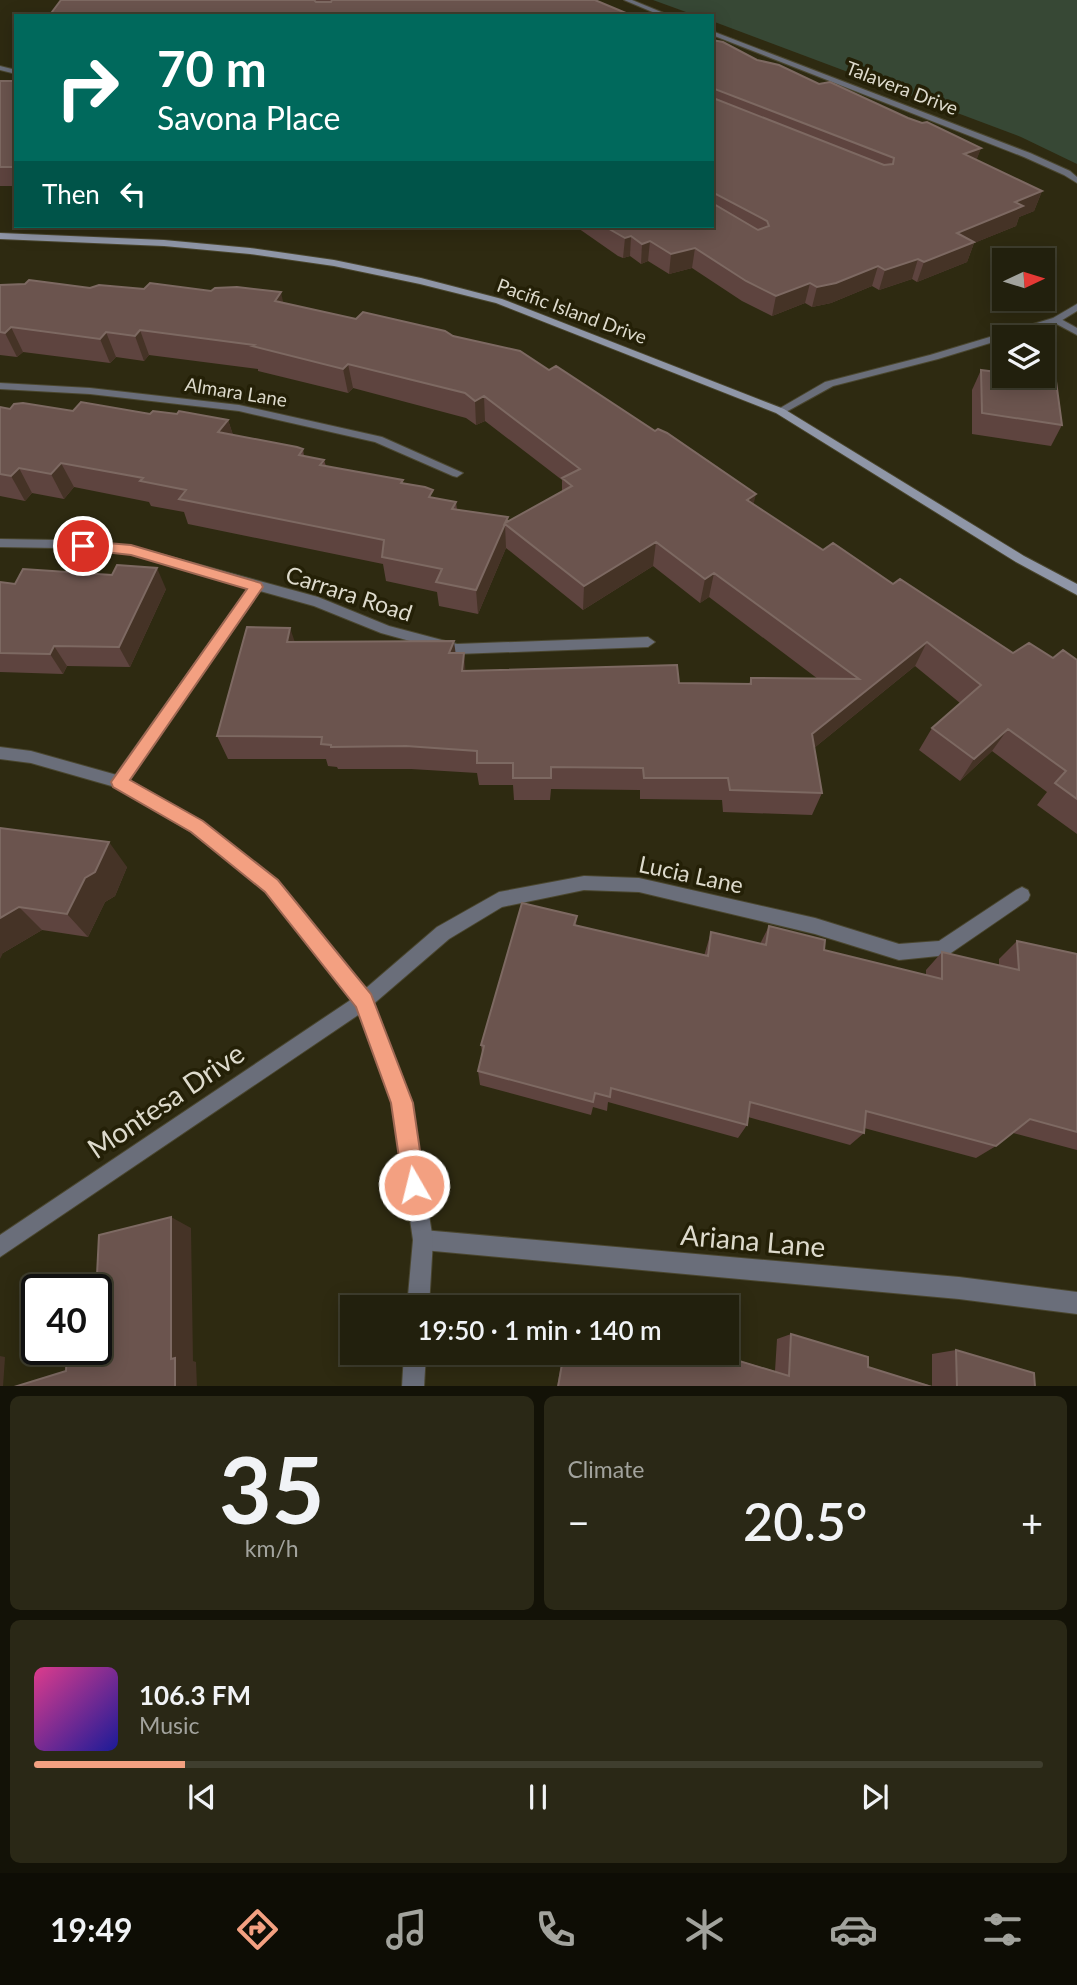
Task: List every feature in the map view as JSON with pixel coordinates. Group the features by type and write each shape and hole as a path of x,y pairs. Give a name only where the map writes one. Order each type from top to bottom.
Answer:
{"main road":[{"name":"Pacific Island Drive","path":"0,236 164,243 250,251 334,263 499,301 780,411 1020,559 1077,590"}],"street":[{"path":"627,0 663,14"},
{"name":"Talavera Drive","path":"714,34 1027,155 1067,173 1077,181"},
{"path":"780,411 829,384 934,357 1056,320 1077,307"},
{"path":"1056,320 1077,332"},
{"name":"Almara Lane","path":"0,386 90,391 239,408 378,439 457,473"},
{"name":"Carrara Road","path":"0,543 59,544 131,550 256,587 318,602 386,630 457,649 648,642"},
{"path":"119,782 256,587"},
{"path":"0,753 31,757 119,782 197,827 272,886 364,1001 402,1103 423,1240 419,1295"},
{"name":"Lucia Lane","path":"364,1001 443,933 499,900 584,883 639,885 815,926 898,952 942,949 1022,895"},
{"name":"Montesa Drive","path":"0,1247 364,1001"},
{"name":"Ariana Lane","path":"423,1240 959,1288 1077,1303"},
{"path":"413,1386 414,1365"}],"green space":[{"path":"653,0 1077,0 1077,164 1021,137 714,22 714,14 692,14"}],"building":[{"path":"61,0 595,0 628,14 50,14"},
{"path":"714,40 723,42 757,60 779,65 819,84 830,82 908,118 927,122 981,148 964,154 1042,191 1015,202 1023,206 957,233 974,242 924,262 918,259 885,270 878,266 836,283 817,287 810,283 776,296 746,281 695,248 671,254 650,241 642,244 631,236 625,238 608,228 714,228 714,204 758,230 769,226 767,221 714,195 714,98 884,165 893,164 894,158 715,89"},
{"path":"0,81 14,81 14,167 0,167"},
{"path":"29,280 90,288 99,285 144,289 150,283 211,291 215,288 237,287 281,292 275,301 356,319 363,312 520,351 549,370 556,366 655,431 658,429 667,433 756,494 747,500 823,550 833,543 893,584 900,579 1013,653 1029,643 1053,658 1063,650 1077,660 1077,799 1055,783 1066,771 1008,729 974,759 932,728 981,685 927,642 812,734 822,793 730,790 728,778 644,778 643,768 551,767 551,778 513,778 513,763 477,763 477,751 406,746 331,747 321,744 322,737 217,736 247,627 290,628 287,642 454,641 449,653 464,653 462,671 677,665 679,683 751,684 751,678 859,679 714,573 705,579 656,542 584,586 505,524 476,590 436,582 442,569 382,557 384,540 179,499 186,490 140,481 143,478 61,463 51,474 19,468 11,476 0,474 0,407 10,409 14,404 23,403 73,411 81,402 150,414 153,411 177,414 179,411 228,420 218,432 297,447 303,449 299,455 324,460 320,465 403,480 401,483 433,490 429,497 456,502 452,509 508,517 505,523 572,486 562,478 580,469 484,396 475,401 465,393 348,364 343,369 252,346 254,345 140,330 135,336 106,332 100,339 11,327 5,333 0,332 0,285 25,284"},
{"path":"981,370 992,371 992,388 1055,388 1056,381 1062,425 982,413"},
{"path":"117,565 157,568 119,647 54,646 50,654 0,653 0,582 15,584 23,569 112,575"},
{"path":"0,828 109,842 95,872 85,878 67,914 19,907 0,918"},
{"path":"522,903 577,916 574,925 708,956 711,932 766,945 769,926 825,940 824,950 942,979 942,952 1019,970 1017,941 1077,954 1077,1132 1030,1119 996,1146 866,1111 864,1133 750,1102 747,1125 611,1088 610,1097 595,1093 593,1102 478,1071 484,1046 481,1045"},
{"path":"171,1217 171,1359 175,1358 175,1386 17,1386 66,1371 66,1365 112,1365 112,1274 97,1274 99,1235"},
{"path":"791,1334 868,1357 868,1367 929,1386 558,1386 562,1365 739,1365 739,1361 789,1376"},
{"path":"956,1350 1034,1373 1035,1386 957,1386"}],"route":[{"path":"83,546 131,550 256,587 119,782 197,827 272,886 364,1001 402,1103 414,1185"}]}
